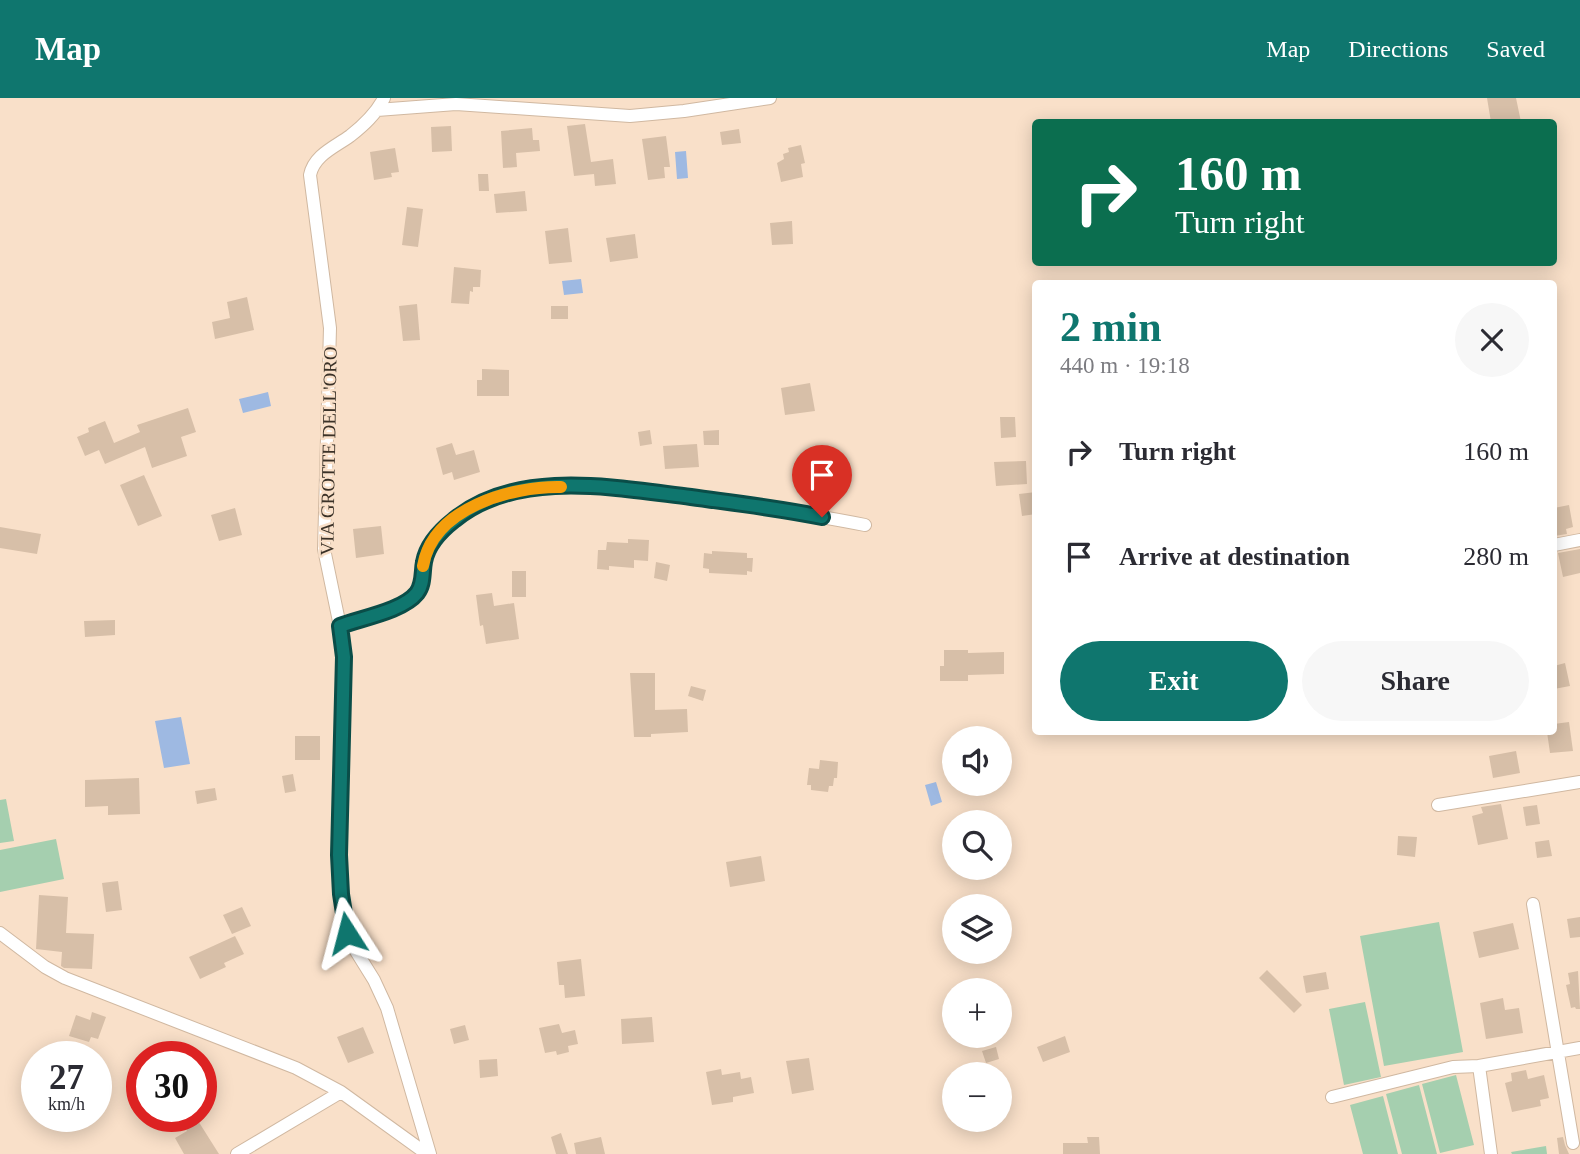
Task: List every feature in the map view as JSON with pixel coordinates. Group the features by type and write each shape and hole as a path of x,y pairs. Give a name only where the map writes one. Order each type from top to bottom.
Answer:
{"street":[{"name":"VIA GROTTE DELL'ORO","path":"384,98 361,127 318,159 310,175 330,328 324,549 344,657 339,855 345,924 351,943 374,980 387,1008 429,1154"},
{"path":"377,110 456,104 629,116 770,98"},
{"path":"340,626 400,606 409,600 421,584 429,546 449,524 488,500 522,491 559,487 649,492 784,510 865,525"},
{"path":"1557,544 1580,540"},
{"path":"1438,805 1580,782"},
{"path":"1534,904 1557,1052 1576,1147"},
{"path":"0,933 44,967 65,978 296,1068 341,1092 429,1154"},
{"path":"1332,1097 1453,1067 1479,1066 1580,1048"},
{"path":"1479,1066 1491,1154"},
{"path":"237,1154 341,1092"}],"green space":[{"path":"6,799 14,841 0,843 0,800"},
{"path":"56,839 64,879 0,892 0,850"},
{"path":"1439,922 1463,1052 1384,1066 1360,936"},
{"path":"1365,1002 1381,1077 1344,1085 1329,1009"},
{"path":"1456,1075 1474,1145 1440,1153 1422,1084"},
{"path":"1419,1085 1437,1154 1402,1154 1386,1094"},
{"path":"1383,1096 1398,1154 1363,1154 1350,1105"},
{"path":"1546,1146 1547,1154 1511,1152"}],"water":[{"path":"686,151 688,178 677,179 675,152"},
{"path":"581,279 583,293 564,295 562,281"},
{"path":"268,392 271,406 243,413 239,399"},
{"path":"181,717 190,764 164,768 155,721"},
{"path":"936,782 942,802 931,806 925,785"}],"building":[{"path":"1487,98 1516,98 1520,119 1490,119"},
{"path":"585,124 591,162 613,159 616,184 595,186 594,174 574,176 567,126"},
{"path":"451,126 452,151 432,152 431,127"},
{"path":"532,128 533,140 539,140 540,151 516,153 517,167 503,168 501,131"},
{"path":"739,129 741,143 722,145 720,132"},
{"path":"666,136 670,167 664,167 665,178 648,180 642,139"},
{"path":"801,145 805,163 801,164 803,177 781,182 777,163 784,159 783,154 789,152 788,148"},
{"path":"395,148 399,172 391,173 392,177 374,180 370,152"},
{"path":"478,174 488,174 489,191 479,191"},
{"path":"525,191 527,211 496,213 494,194"},
{"path":"407,207 423,209 418,247 402,245"},
{"path":"792,221 793,244 772,245 770,223"},
{"path":"568,228 572,262 549,264 545,231"},
{"path":"635,234 638,258 610,262 606,238"},
{"path":"454,267 481,270 480,287 473,287 473,292 470,291 469,304 451,303"},
{"path":"247,297 254,330 215,339 212,322 230,318 227,302"},
{"path":"417,304 420,340 403,341 399,306"},
{"path":"551,306 568,306 568,319 551,319"},
{"path":"482,369 509,370 509,396 477,396 477,380 482,380"},
{"path":"810,383 815,411 785,415 781,388"},
{"path":"188,408 196,432 181,437 187,456 152,468 145,447 105,464 99,450 85,456 77,437 89,432 88,428 105,421 114,443 140,432 137,425"},
{"path":"1000,417 1015,417 1016,437 1001,438"},
{"path":"650,430 652,444 640,446 638,432"},
{"path":"719,430 719,445 704,445 703,431"},
{"path":"452,443 456,455 474,450 480,472 454,480 452,472 443,475 436,448"},
{"path":"697,444 699,467 665,469 663,446"},
{"path":"1026,461 1027,484 996,486 994,462"},
{"path":"144,475 162,516 138,526 120,485"},
{"path":"1032,492 1032,515 1022,516 1019,494"},
{"path":"1569,505 1573,527 1566,529 1567,534 1557,536 1557,507"},
{"path":"235,508 242,535 219,541 211,515"},
{"path":"381,526 384,554 356,558 353,529"},
{"path":"0,527 41,534 37,554 0,548"},
{"path":"628,539 649,540 648,561 634,560 634,568 609,566 609,570 597,569 598,550 606,550 607,542 628,543"},
{"path":"1580,549 1580,573 1563,577 1558,553"},
{"path":"712,551 747,553 747,558 753,558 752,572 747,571 747,575 709,573 709,569 703,568 704,553 712,554"},
{"path":"656,562 670,565 667,581 654,578"},
{"path":"512,571 526,571 526,597 512,597"},
{"path":"492,593 494,606 514,603 519,639 486,644 483,625 480,626 476,595"},
{"path":"115,620 115,635 85,637 84,621"},
{"path":"944,650 968,650 968,653 1004,652 1004,674 968,675 968,681 940,681"},
{"path":"1565,663 1570,686 1557,688 1557,665"},
{"path":"630,673 655,673 655,710 687,709 688,732 634,737"},
{"path":"691,686 706,690 703,701 688,696"},
{"path":"1569,722 1573,751 1550,753 1547,735 1557,735 1557,724"},
{"path":"295,736 320,736 320,760 295,760"},
{"path":"1516,751 1520,773 1493,778 1489,756"},
{"path":"820,760 838,762 837,778 834,778 833,786 829,786 828,792 811,790 811,785 807,785 809,768 819,769"},
{"path":"293,774 296,791 285,793 282,776"},
{"path":"139,778 140,814 108,815 108,806 85,807 85,780"},
{"path":"215,788 217,800 197,804 195,791"},
{"path":"1501,804 1508,839 1478,845 1472,816 1483,813 1481,807"},
{"path":"1537,805 1540,824 1526,826 1523,807"},
{"path":"1398,836 1417,837 1415,857 1397,855"},
{"path":"1549,840 1552,856 1537,858 1535,842"},
{"path":"761,856 765,881 730,887 726,862"},
{"path":"118,881 122,910 106,912 102,883"},
{"path":"39,895 68,897 66,933 94,934 92,969 64,968 61,966 62,952 36,949"},
{"path":"242,907 251,926 232,934 223,915"},
{"path":"1580,917 1580,937 1570,938 1567,919"},
{"path":"1513,923 1519,949 1479,958 1473,932"},
{"path":"235,936 244,954 224,963 226,967 200,979 189,957"},
{"path":"581,959 585,996 565,998 564,985 559,985 557,962"},
{"path":"1267,970 1302,1005 1294,1013 1259,978"},
{"path":"1578,971 1580,1009 1576,1009 1571,1008 1566,985 1570,984 1568,973"},
{"path":"1326,972 1329,989 1306,993 1303,976"},
{"path":"1503,998 1505,1010 1519,1008 1523,1033 1486,1039 1480,1003"},
{"path":"92,1012 106,1017 98,1039 91,1037 89,1041 86,1041 69,1036 76,1015 90,1020"},
{"path":"652,1017 654,1042 622,1044 621,1019"},
{"path":"559,1024 562,1033 575,1030 578,1044 568,1046 569,1052 557,1055 556,1051 545,1053 539,1028"},
{"path":"465,1025 469,1040 454,1044 450,1029"},
{"path":"363,1027 374,1053 348,1063 337,1037"},
{"path":"1065,1036 1070,1052 1043,1062 1037,1047"},
{"path":"996,1048 999,1059 986,1062 982,1051"},
{"path":"809,1058 814,1090 792,1094 786,1061"},
{"path":"497,1059 498,1076 480,1078 479,1060"},
{"path":"721,1069 722,1075 740,1072 741,1079 751,1077 754,1093 733,1097 733,1102 712,1105 706,1072"},
{"path":"1526,1070 1528,1079 1544,1075 1549,1098 1540,1100 1541,1106 1512,1112 1505,1083 1512,1081 1511,1073"},
{"path":"185,1132 205,1132 219,1154 184,1154 175,1138"},
{"path":"561,1133 568,1154 556,1154 551,1137"},
{"path":"601,1137 605,1154 576,1154 574,1143"},
{"path":"1087,1137 1099,1137 1100,1154 1063,1154 1063,1143 1088,1143"},
{"path":"1563,1137 1569,1154 1559,1154 1557,1138"}],"slow traffic":[{"path":"423,566 433,542 463,513 506,494 561,487"}],"route":[{"path":"347,933 339,865 344,657 340,626 400,606 414,596 421,584 429,546 454,520 494,498 553,487 649,492 822,517"}]}
